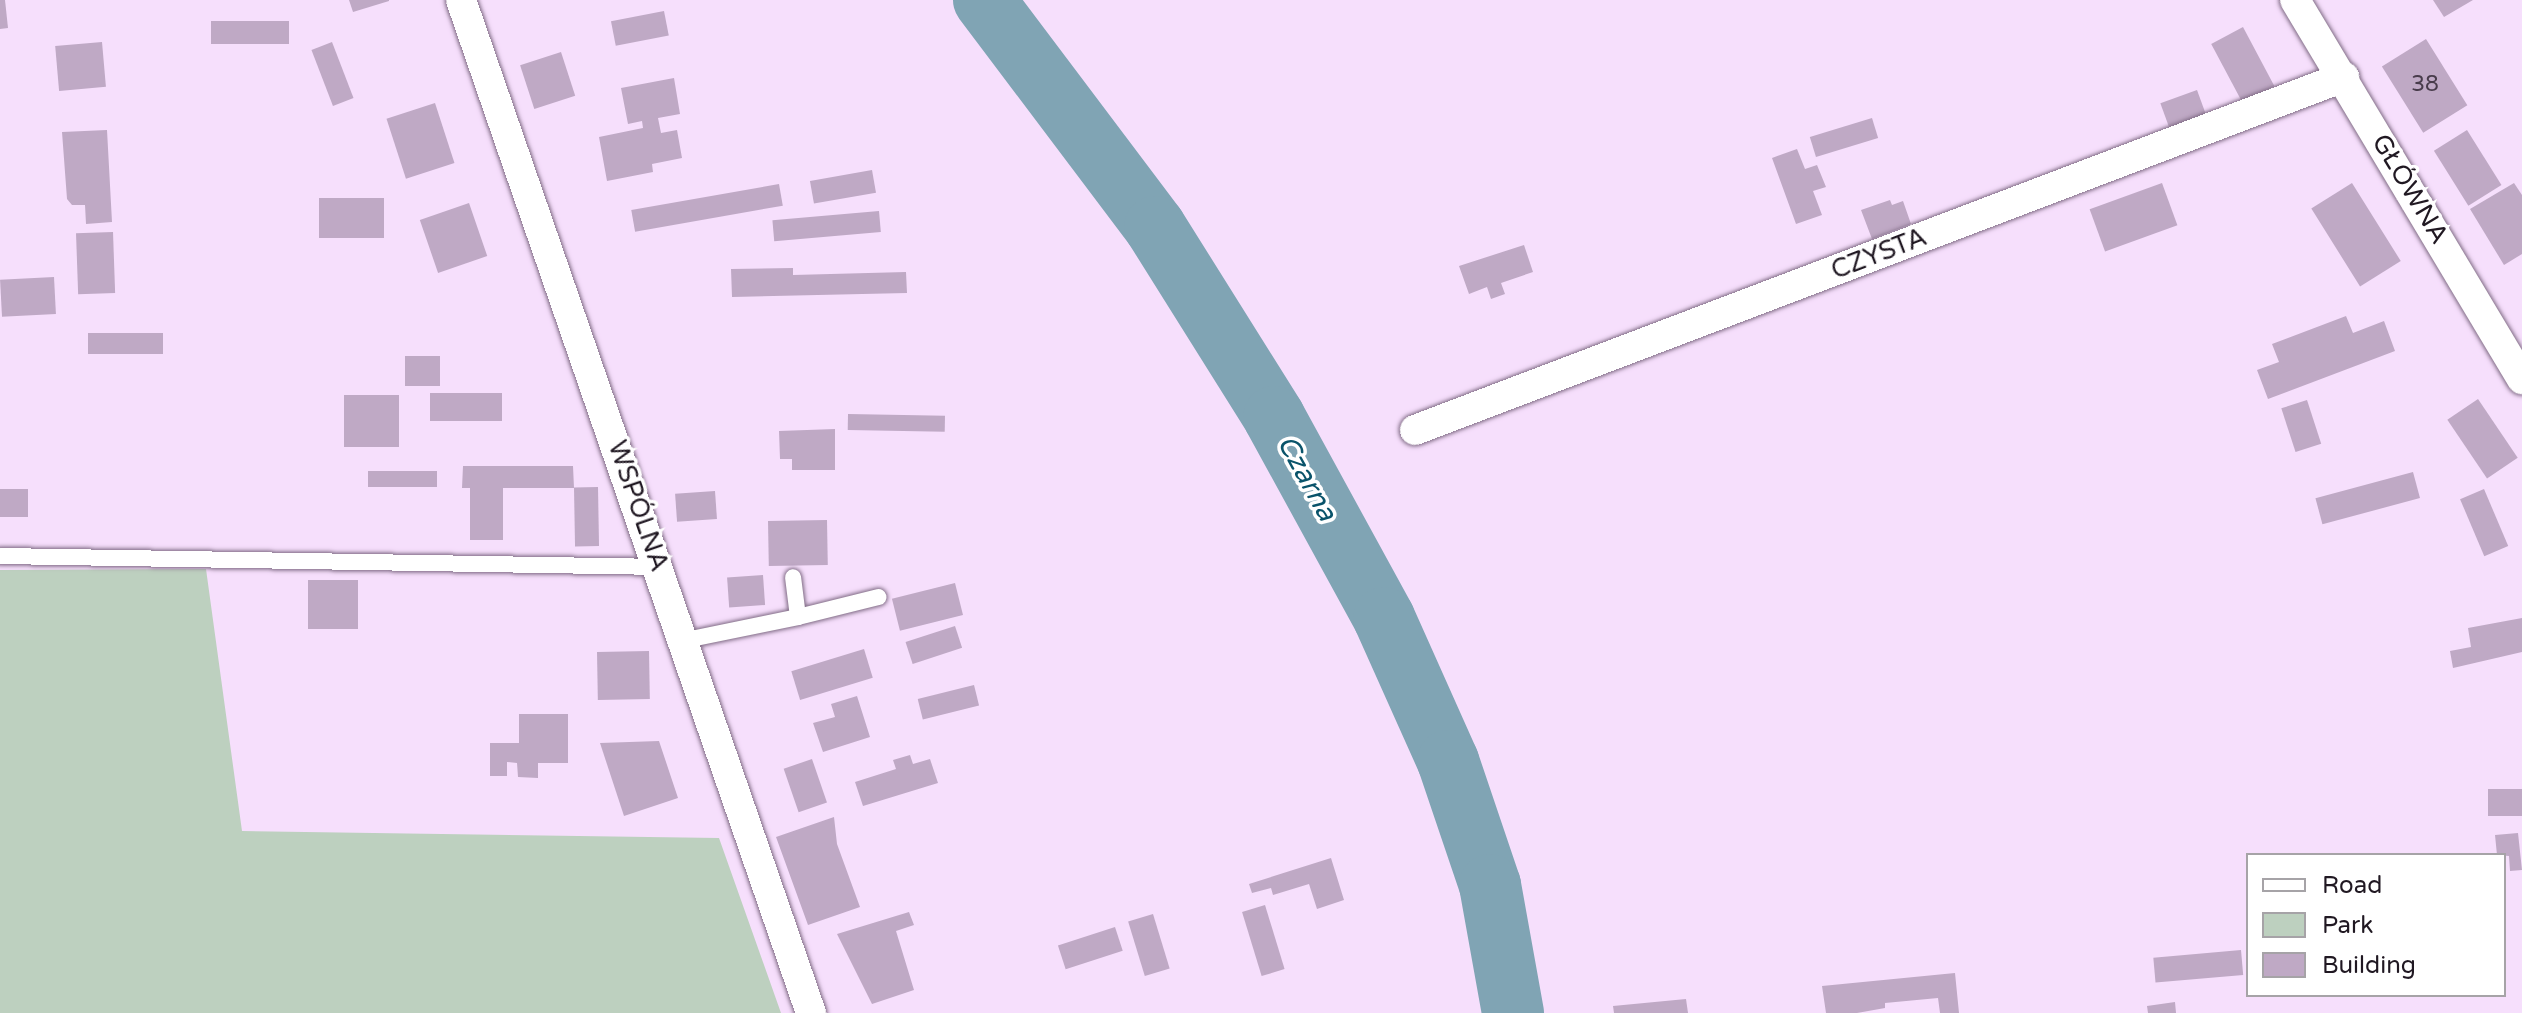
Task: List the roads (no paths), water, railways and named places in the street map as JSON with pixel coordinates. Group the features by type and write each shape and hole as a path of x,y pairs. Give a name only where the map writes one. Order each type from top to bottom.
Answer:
{"street":[{"name":"WSPÓLNA","path":"461,0 686,640 811,1013"},
{"name":"GŁÓWNA","path":"2295,0 2344,77 2522,379"},
{"name":"CZYSTA","path":"1415,430 2344,77"}],"lane":[{"path":"0,556 660,567"},
{"path":"793,577 798,617"},
{"path":"686,640 879,597"}],"waterway":[{"name":"Czarna","path":"984,0 1155,227 1274,417 1384,618 1448,761 1490,885 1513,1013"}]}
